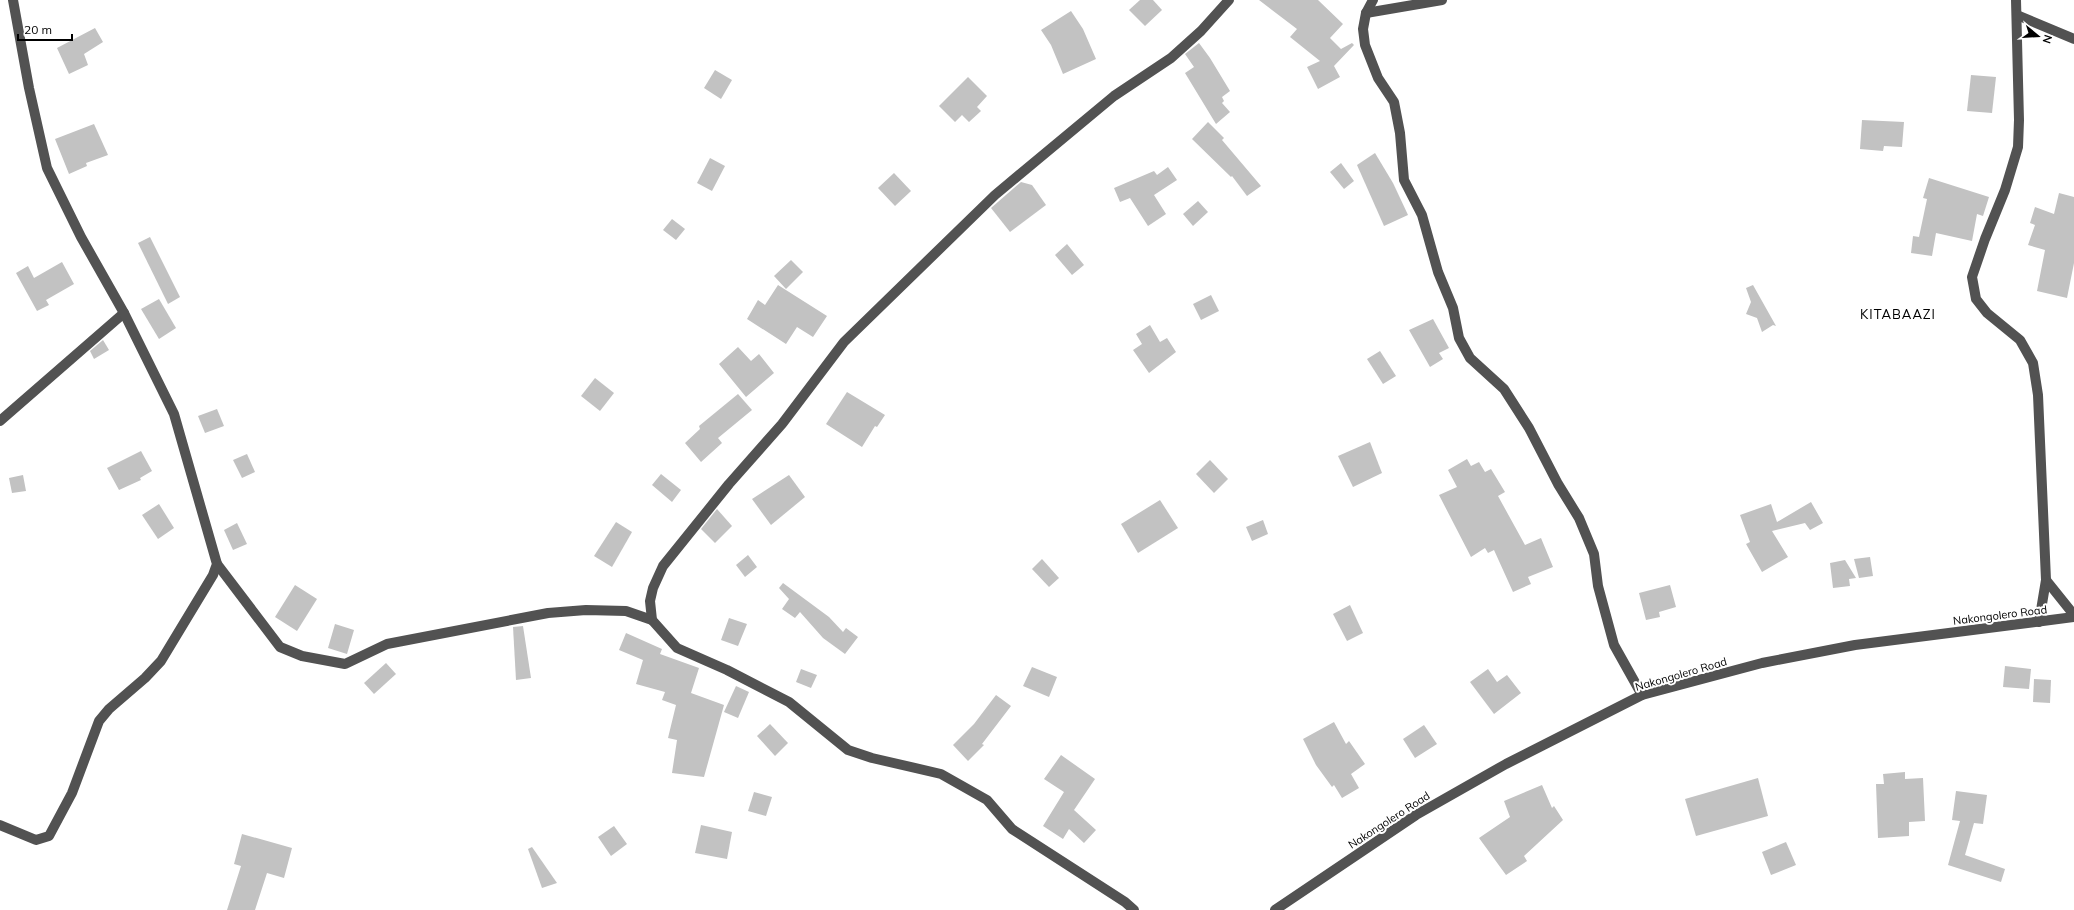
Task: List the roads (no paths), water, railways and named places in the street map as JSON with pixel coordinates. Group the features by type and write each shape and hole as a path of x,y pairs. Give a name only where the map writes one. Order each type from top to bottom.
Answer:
{"street":[{"path":"13,0 29,88 47,168 81,237 124,313 174,414 217,564 280,647 302,656 345,664 387,644 548,613 586,610 626,611 652,620 677,648 727,670 789,702 848,750 872,758 941,774 987,800 1012,829 1125,902 1134,910"},
{"path":"652,620 650,601 653,588 663,566 729,484 782,424 844,342 995,195 1114,96 1171,58 1201,31 1229,0"},
{"path":"1373,0 1366,13 1363,28 1365,45 1378,78 1394,102 1400,133 1404,180 1422,215 1438,272 1453,308 1459,338 1470,358 1504,389 1529,428 1558,484 1579,518 1594,554 1598,586 1614,645 1642,696"},
{"path":"1366,13 1442,0"},
{"path":"2016,0 2018,147 2005,190 1985,239 1972,277 1976,299 1987,313 2020,340 2033,363 2038,395 2046,580 2040,622"},
{"path":"2017,15 2074,39"},
{"path":"0,421 124,313"},
{"path":"0,825 36,840 49,836 72,794 99,721 109,708 145,678 161,661 213,575 217,564"},
{"path":"2046,580 2074,616"},
{"name":"Nakongolero Road","path":"1275,910 1416,815 1506,764 1642,696 1762,663 1855,645 2040,622 2074,616"}],"district":[{"name":"KITABAAZI","path":"1898,314"}]}
